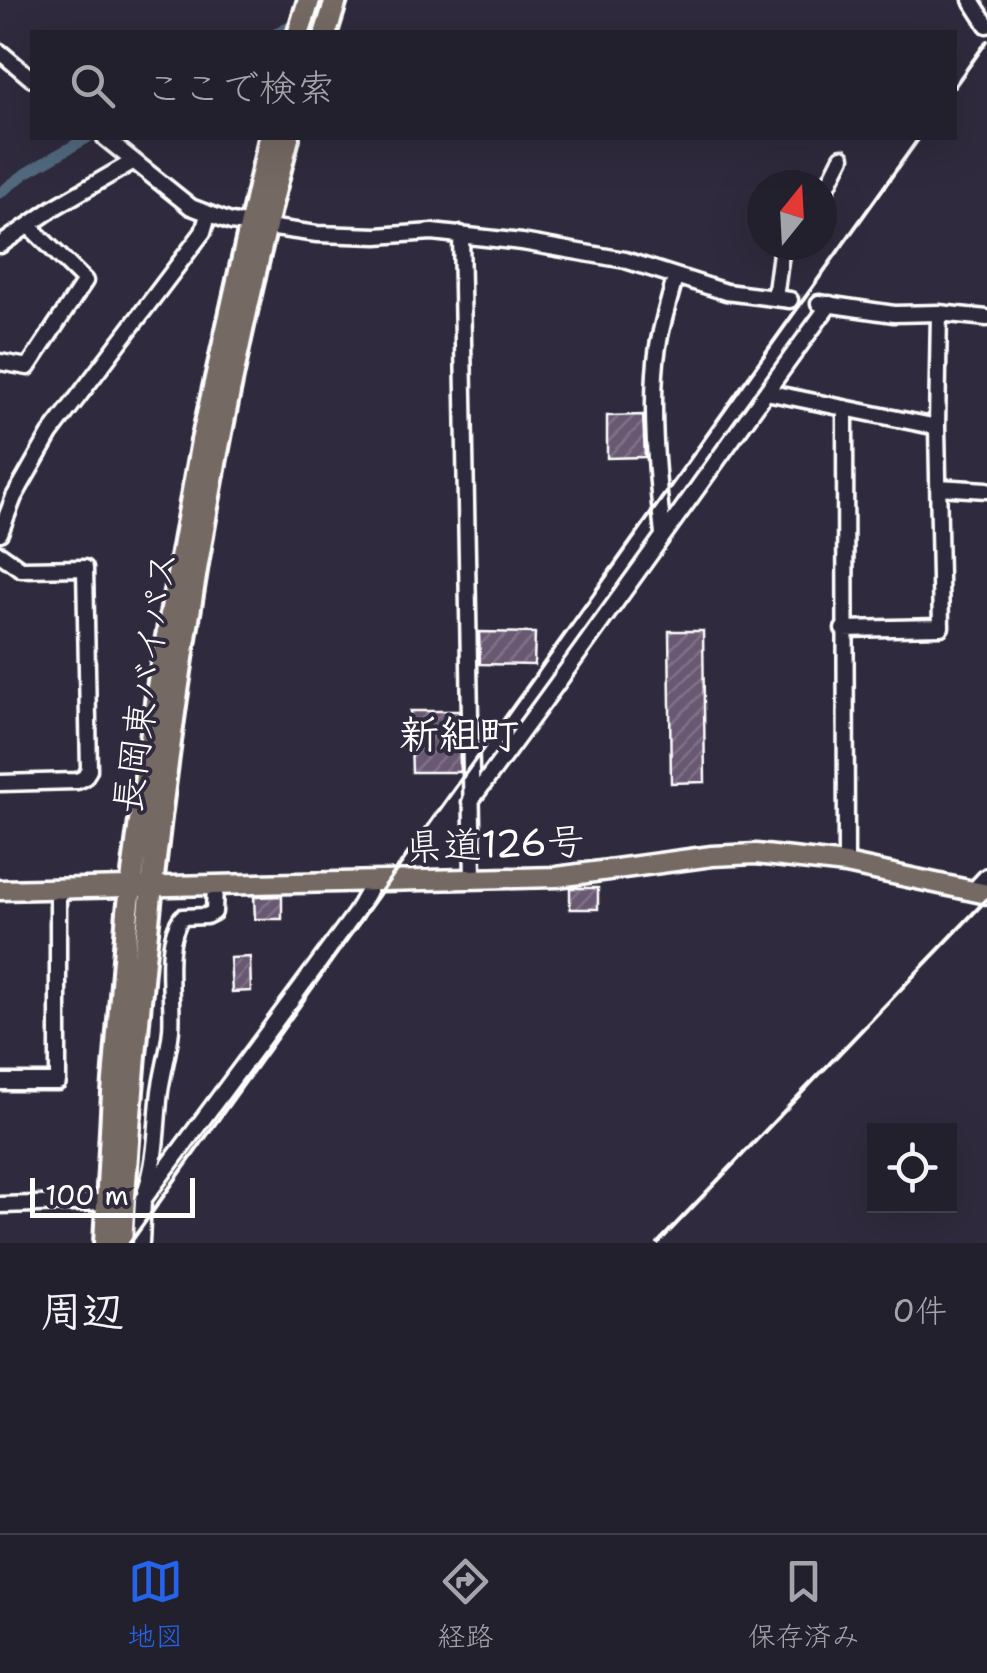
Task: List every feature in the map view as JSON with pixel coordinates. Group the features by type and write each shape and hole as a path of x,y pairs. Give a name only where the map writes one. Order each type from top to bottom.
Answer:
{"highway":[{"path":"288,30 295,0"},
{"path":"300,30 309,0"},
{"path":"318,30 326,0"},
{"path":"327,30 336,0"},
{"name":"長岡東バイパス","path":"105,1243 124,1202 113,1093 142,887 158,688 202,441 272,164 269,140"},
{"path":"272,164 289,140"},
{"name":"長岡東バイパス","path":"120,1243 144,958 142,887"}],"main road":[{"name":"県道126号","path":"0,890 595,874 738,854 777,854 846,864 980,893"}],"street":[{"path":"972,0 987,25"},
{"path":"0,52 30,77"},
{"path":"108,140 191,207 208,215 258,224 317,234 461,234 597,254 726,292 783,299 782,260"},
{"path":"836,170 842,157"},
{"path":"0,245 130,158"},
{"path":"0,533 14,496 50,434 203,232 208,215"},
{"path":"0,362 28,367 85,280 30,226"},
{"path":"461,234 473,878"},
{"path":"663,534 656,470 656,371 674,278"},
{"path":"470,802 600,628 824,304 894,314 987,318"},
{"path":"843,629 941,627 937,427 940,313"},
{"path":"766,392 937,427"},
{"path":"844,408 846,864"},
{"path":"938,487 987,490"},
{"path":"0,554 21,569 85,568 88,770 77,781 0,783"},
{"path":"980,893 987,876"},
{"path":"124,1202 355,914 374,880"},
{"path":"0,1205 124,1202 153,1169 160,1091 171,1031 175,929 182,917 214,912 215,884"},
{"path":"0,1082 58,1082 58,889"},
{"path":"144,958 171,957"},
{"path":"132,1088 160,1091"},
{"path":"124,1202 141,1243"}],"building":[{"path":"643,415 645,457 607,458 607,416"},
{"path":"669,631 703,631 705,782 671,783"},
{"path":"479,632 535,633 534,665 480,664"},
{"path":"410,711 459,711 460,772 412,772"},
{"path":"570,888 598,888 598,909 570,909"},
{"path":"282,896 282,919 255,919 254,897"},
{"path":"250,957 251,991 232,992 230,958"}],"waterway":[{"path":"282,30 336,1"},
{"path":"0,193 84,140"}],"tunnel":[{"path":"790,300 819,303"}],"railway":[{"path":"957,83 987,41"},
{"path":"130,1243 918,140"},
{"path":"658,1243 987,899"}],"district":[{"name":"新組町","path":"459,734"}]}
